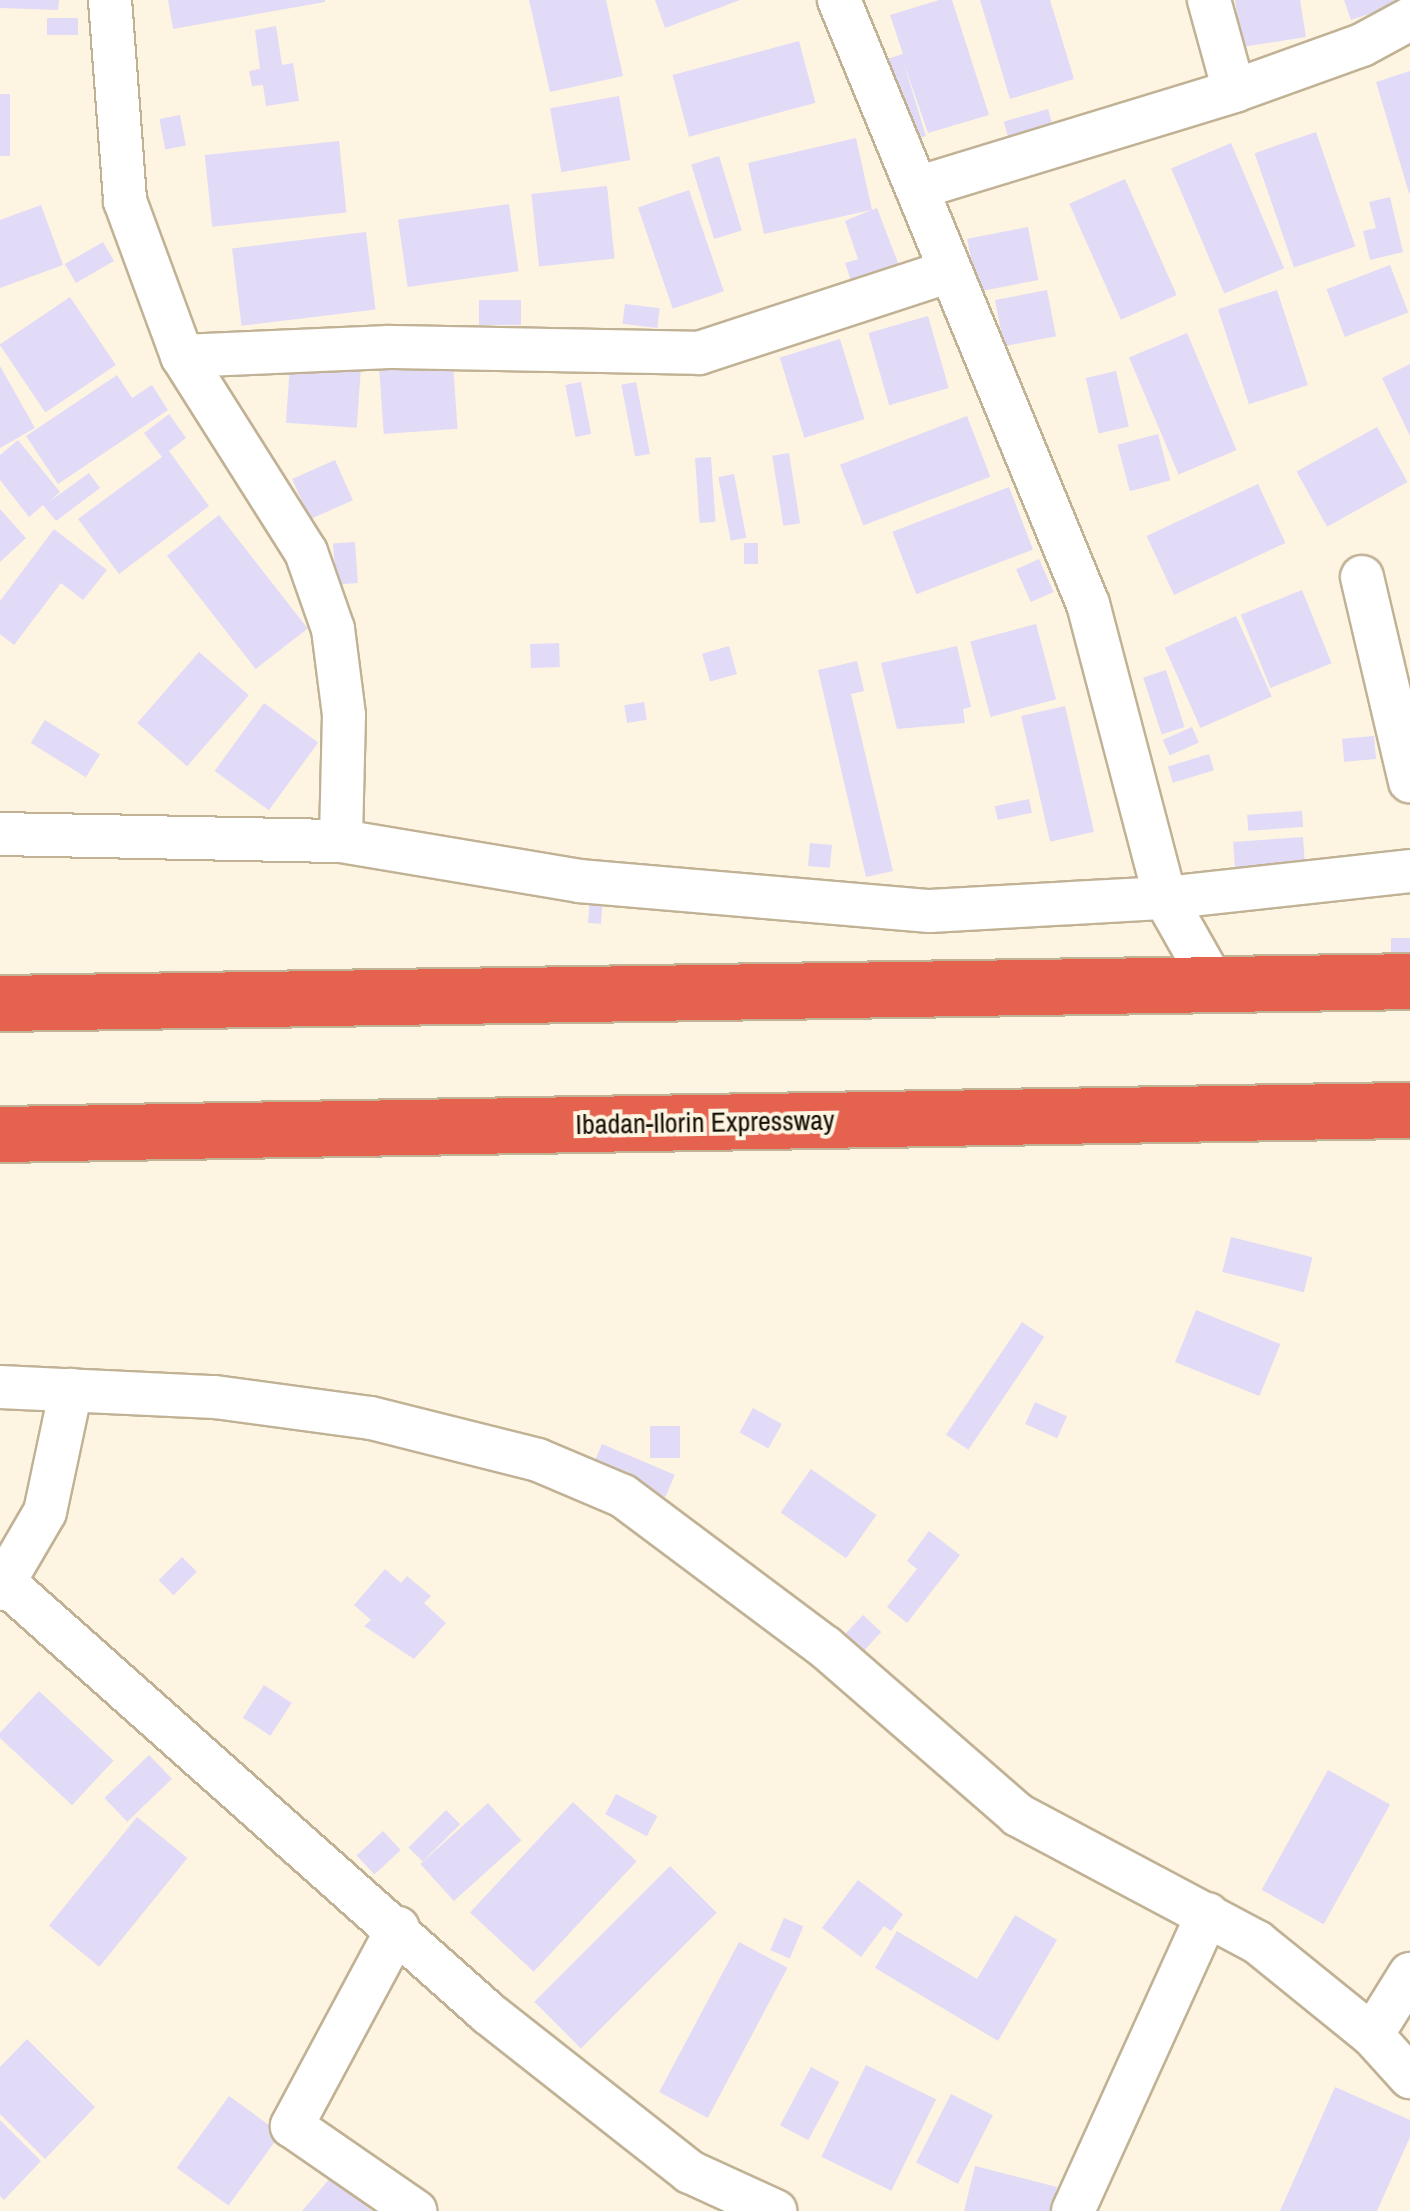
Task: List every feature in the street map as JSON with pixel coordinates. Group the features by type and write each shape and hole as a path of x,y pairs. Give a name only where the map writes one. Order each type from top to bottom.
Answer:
{"highway":[{"path":"0,1004 1410,981"},
{"name":"Ibadan-Ilorin Expressway","path":"0,1134 1410,1110"}],"street":[{"path":"110,0 125,201 182,356 306,552 333,629 344,716 342,842"},
{"path":"839,0 1088,604 1165,898 1213,982"},
{"path":"1209,0 1234,91"},
{"path":"916,188 1234,91 1362,45 1410,19"},
{"path":"182,356 388,346 699,353 910,279 950,271"},
{"path":"1362,577 1410,781"},
{"path":"0,834 342,842 579,881 930,911 1165,898 1404,860"},
{"path":"0,1387 215,1398 370,1418 538,1460 623,1496 824,1647 1018,1815 1257,1942 1372,2034 1410,2077"},
{"path":"71,1390 46,1512 2,1585 398,1928 488,2012 690,2172 775,2211"},
{"path":"1073,2211 1208,1914"},
{"path":"398,1928 292,2126 414,2211"},
{"path":"1372,2034 1410,1974"}],"building":[{"path":"0,0 59,0 58,10 0,8"},
{"path":"168,0 325,0 325,2 173,29"},
{"path":"529,0 606,0 623,76 550,92"},
{"path":"655,0 740,0 665,28"},
{"path":"939,0 952,0 989,115 928,133 903,61 926,136 902,143 877,62 903,54 890,15"},
{"path":"980,0 1050,0 1074,79 1010,99"},
{"path":"1235,0 1300,0 1306,37 1242,47"},
{"path":"1344,0 1407,0 1408,1 1351,20"},
{"path":"47,18 78,18 78,35 47,35"},
{"path":"276,26 282,65 293,63 299,101 266,106 263,85 252,86 249,71 260,69 255,30"},
{"path":"799,41 816,103 689,137 672,75"},
{"path":"1410,71 1410,193 1409,193 1376,82"},
{"path":"0,94 10,94 10,156 0,156"},
{"path":"619,96 630,160 561,172 550,108"},
{"path":"1048,109 1056,137 1012,150 1004,122"},
{"path":"180,115 186,145 165,149 159,119"},
{"path":"1316,132 1355,246 1294,268 1255,153"},
{"path":"856,138 872,210 877,208 900,268 854,289 845,263 858,259 845,221 871,210 764,234 748,163"},
{"path":"339,141 347,213 212,227 205,155"},
{"path":"1231,143 1284,268 1224,294 1171,168"},
{"path":"719,156 742,231 714,239 691,164"},
{"path":"1125,179 1177,295 1121,320 1069,204"},
{"path":"607,186 615,259 539,267 531,194"},
{"path":"689,190 724,291 673,309 638,208"},
{"path":"1390,197 1403,252 1370,260 1363,231 1376,228 1369,202"},
{"path":"509,204 518,271 408,287 398,220"},
{"path":"41,205 63,265 0,288 0,220"},
{"path":"1028,227 1038,280 977,292 967,239"},
{"path":"366,232 376,309 242,326 232,248"},
{"path":"103,242 114,261 76,283 65,264"},
{"path":"1390,265 1408,313 1345,337 1327,289"},
{"path":"1047,290 1056,336 1004,346 995,300"},
{"path":"1277,290 1308,385 1249,404 1218,309"},
{"path":"70,297 116,365 45,413 0,344"},
{"path":"479,300 521,300 521,325 479,325"},
{"path":"625,304 660,308 657,328 623,324"},
{"path":"928,316 949,388 889,405 868,333"},
{"path":"1187,333 1237,450 1179,475 1129,358"},
{"path":"840,339 865,419 804,438 780,357"},
{"path":"290,364 361,369 357,428 286,423"},
{"path":"453,364 458,429 384,434 379,369"},
{"path":"1410,364 1410,436 1382,378"},
{"path":"0,366 35,428 0,448"},
{"path":"1116,371 1129,427 1099,434 1086,378"},
{"path":"117,375 132,398 152,385 168,410 58,484 26,436"},
{"path":"581,382 591,434 575,437 565,385"},
{"path":"636,382 650,454 635,457 621,385"},
{"path":"169,414 186,438 169,451 209,506 119,574 78,519 162,457 144,433"},
{"path":"967,416 990,477 863,525 840,465"},
{"path":"1377,427 1408,482 1327,527 1297,472"},
{"path":"1158,434 1170,480 1130,491 1117,445"},
{"path":"18,440 60,492 49,502 89,473 100,488 56,521 43,505 29,517 0,480 0,455"},
{"path":"789,453 800,523 783,526 772,456"},
{"path":"711,457 716,522 700,523 695,458"},
{"path":"335,460 353,500 310,519 292,479"},
{"path":"734,474 746,538 731,541 718,477"},
{"path":"1258,484 1285,543 1174,595 1147,536"},
{"path":"1009,487 1033,550 916,594 892,532"},
{"path":"0,509 26,538 0,562"},
{"path":"219,515 308,628 256,669 167,556"},
{"path":"54,529 107,570 83,600 61,583 14,645 0,634 0,601"},
{"path":"355,542 358,583 336,584 333,544"},
{"path":"744,543 758,543 758,564 744,564"},
{"path":"1039,559 1054,592 1031,602 1016,569"},
{"path":"1302,590 1332,663 1270,688 1241,615"},
{"path":"1236,616 1272,696 1201,728 1165,648"},
{"path":"1036,624 1056,699 991,717 970,642"},
{"path":"559,643 560,667 531,668 530,644"},
{"path":"729,646 737,674 710,682 702,654"},
{"path":"957,646 971,707 963,709 965,723 897,729 881,663"},
{"path":"199,652 249,695 187,766 137,723"},
{"path":"857,661 864,691 851,694 893,871 866,877 818,670"},
{"path":"1166,670 1185,727 1162,734 1143,677"},
{"path":"644,702 647,720 627,723 624,705"},
{"path":"264,703 318,742 269,810 215,771"},
{"path":"1065,706 1094,832 1050,842 1021,716"},
{"path":"45,720 100,754 86,777 31,743"},
{"path":"1192,727 1199,743 1170,756 1163,740"},
{"path":"1374,736 1376,759 1344,762 1342,739"},
{"path":"1209,754 1214,770 1173,783 1168,767"},
{"path":"1029,799 1032,813 998,820 995,806"},
{"path":"1302,811 1303,827 1248,831 1247,815"},
{"path":"1303,837 1305,867 1235,872 1233,842"},
{"path":"810,843 832,845 830,868 808,866"},
{"path":"590,895 603,896 601,924 588,923"},
{"path":"1391,938 1410,938 1410,959 1391,959"},
{"path":"1231,1237 1313,1257 1304,1292 1222,1272"},
{"path":"1196,1310 1280,1344 1259,1396 1175,1362"},
{"path":"1022,1322 1044,1337 968,1450 946,1435"},
{"path":"1035,1402 1067,1416 1057,1438 1025,1424"},
{"path":"753,1408 782,1424 768,1448 739,1432"},
{"path":"650,1426 680,1426 680,1458 650,1458"},
{"path":"602,1444 675,1475 665,1497 593,1466"},
{"path":"811,1469 877,1515 846,1558 781,1512"},
{"path":"929,1531 960,1555 907,1623 887,1607 917,1569 907,1561"},
{"path":"182,1557 197,1572 174,1595 159,1580"},
{"path":"385,1569 401,1583 407,1576 431,1596 424,1603 446,1623 414,1659 364,1626 371,1620 354,1605"},
{"path":"863,1615 881,1632 859,1656 840,1639"},
{"path":"264,1685 292,1703 270,1736 243,1718"},
{"path":"39,1691 114,1761 72,1805 0,1738 0,1733"},
{"path":"149,1755 172,1779 127,1822 104,1798"},
{"path":"1328,1770 1390,1804 1324,1924 1262,1890"},
{"path":"616,1794 657,1816 647,1836 605,1814"},
{"path":"573,1802 637,1861 534,1972 470,1912"},
{"path":"488,1803 521,1840 454,1901 420,1864"},
{"path":"446,1810 460,1824 423,1862 409,1847"},
{"path":"137,1817 188,1858 99,1967 49,1926"},
{"path":"383,1831 401,1850 374,1875 357,1856"},
{"path":"670,1866 717,1913 581,2048 534,2002"},
{"path":"858,1880 903,1914 891,1931 884,1926 861,1957 822,1928"},
{"path":"1015,1915 1057,1940 998,2041 875,1968 897,1931 977,1979"},
{"path":"784,1918 803,1926 790,1958 770,1950"},
{"path":"739,1942 788,1968 708,2118 659,2092"},
{"path":"27,2039 95,2107 45,2159 0,2114 0,2067"},
{"path":"866,2065 936,2099 891,2191 821,2157"},
{"path":"811,2067 839,2082 808,2140 780,2125"},
{"path":"1335,2087 1410,2120 1410,2137 1377,2211 1280,2211"},
{"path":"951,2094 993,2115 958,2184 916,2163"},
{"path":"229,2096 281,2134 228,2206 177,2168"},
{"path":"0,2120 41,2161 4,2200 0,2196"},
{"path":"975,2166 1057,2187 1051,2211 964,2211"},
{"path":"332,2176 372,2211 302,2211"}]}
